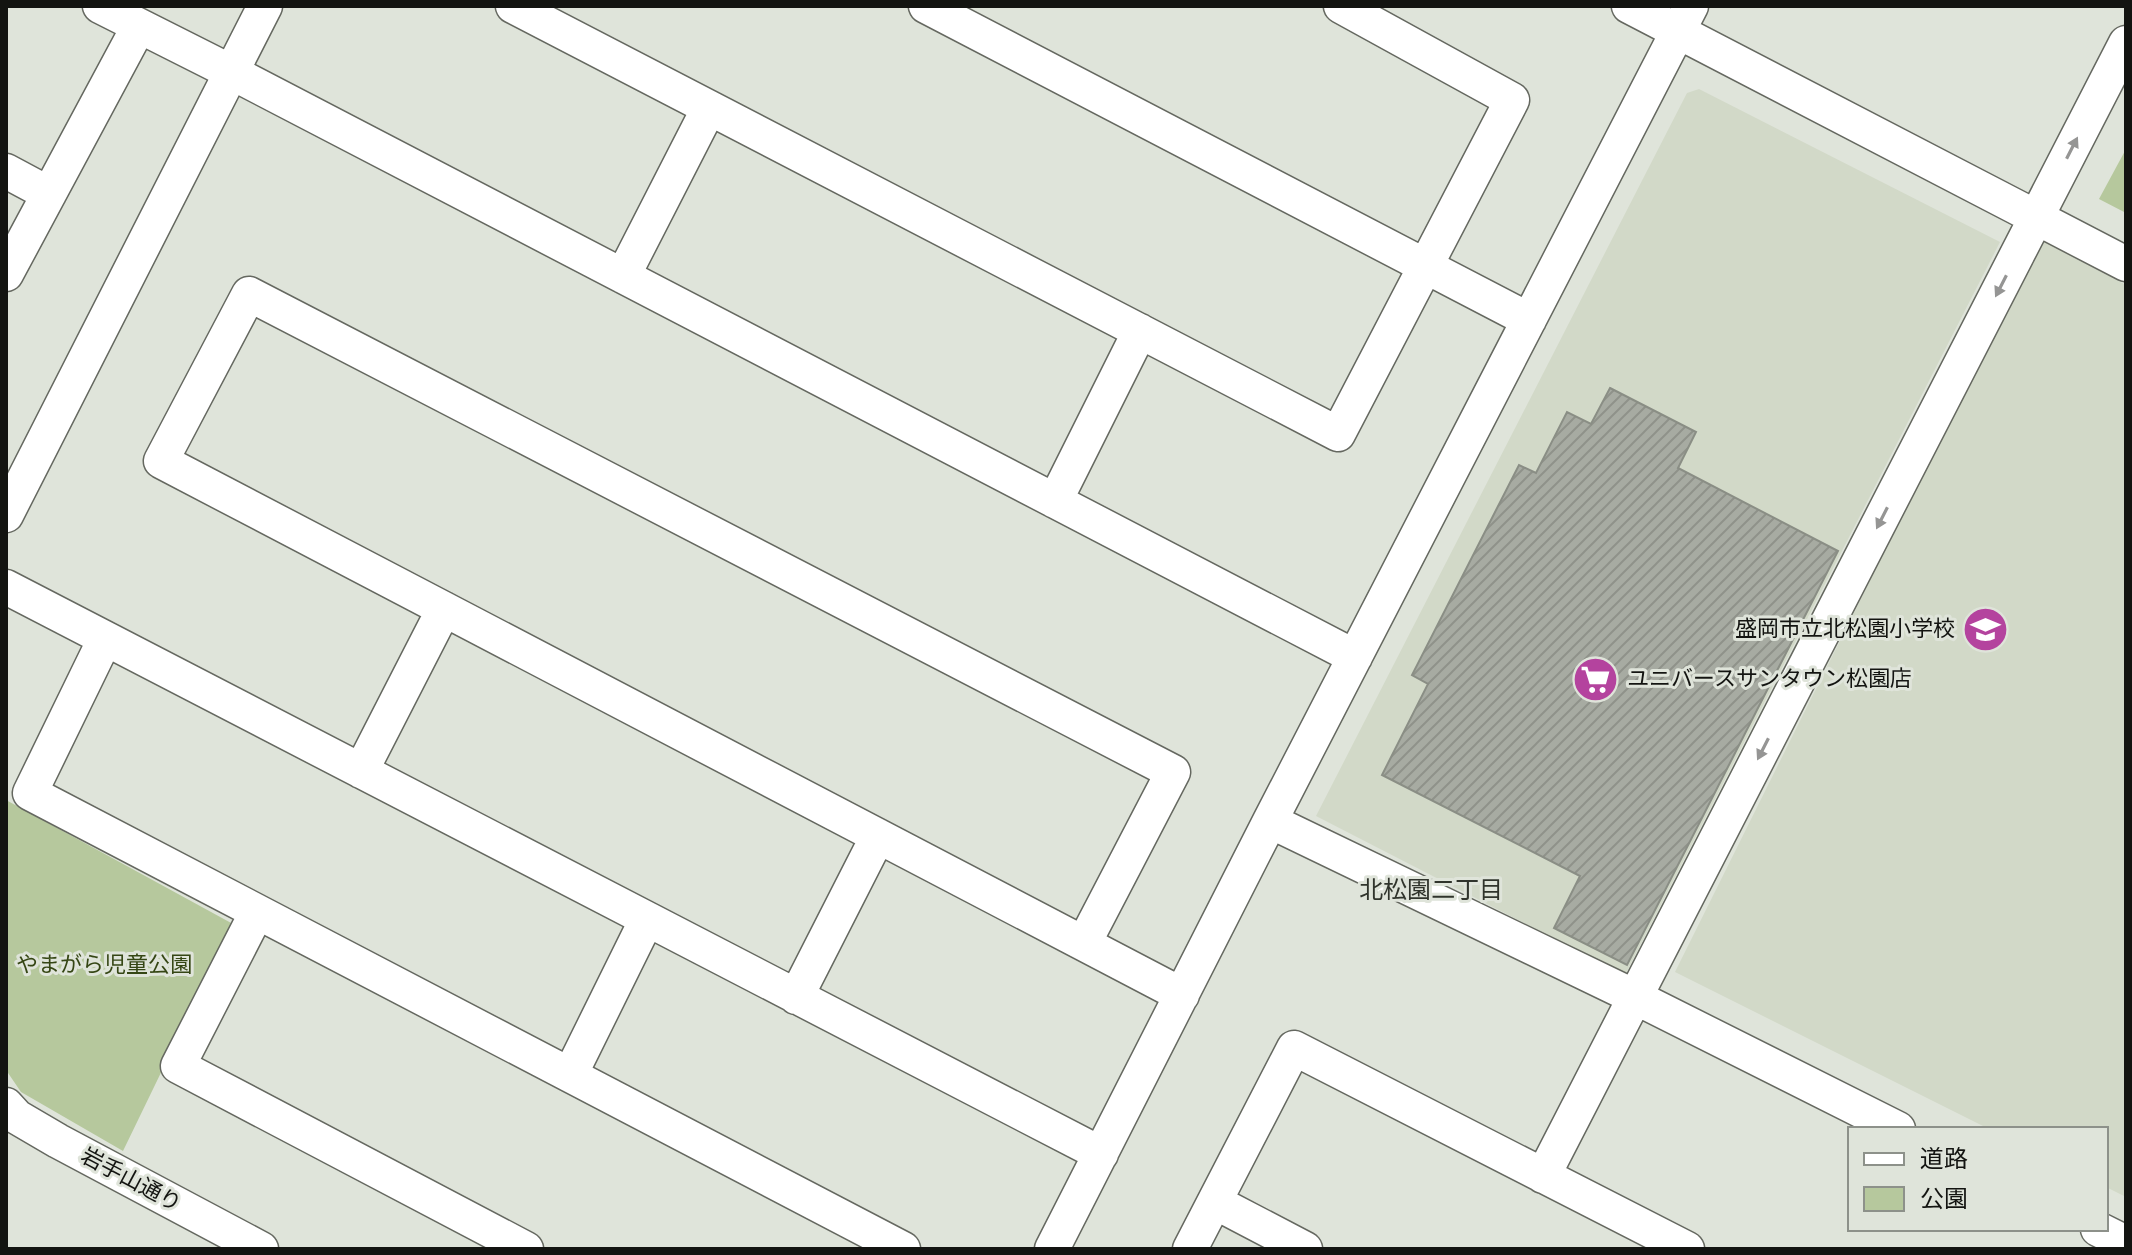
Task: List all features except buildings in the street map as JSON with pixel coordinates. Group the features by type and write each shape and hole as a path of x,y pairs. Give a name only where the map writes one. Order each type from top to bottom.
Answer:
{"street":[{"path":"100,6 1355,657"},
{"path":"6,515 265,6"},
{"path":"513,6 1338,434 1512,100 1341,6"},
{"path":"926,6 1529,320"},
{"path":"1629,6 1684,19 2126,264"},
{"path":"1052,1249 1684,19"},
{"path":"6,274 139,26"},
{"path":"1543,1176 2126,43"},
{"path":"623,276 709,108"},
{"path":"6,171 49,194"},
{"path":"1084,943 1173,772 249,294 161,461 1182,995"},
{"path":"1055,501 1140,331"},
{"path":"6,587 1101,1154"},
{"path":"361,771 444,609"},
{"path":"105,639 30,793 903,1249"},
{"path":"1270,821 1635,997 1894,1127"},
{"path":"796,997 878,836"},
{"path":"257,912 178,1066 486,1240 526,1249"},
{"path":"570,1075 647,919"},
{"path":"1190,1249 1294,1048 1687,1249"},
{"name":"岩手山通り","path":"6,1105 17,1117 58,1141 261,1249"},
{"path":"1215,1202 1305,1249"},
{"path":"2102,1231 2126,1243"}],"shaded area":[{"path":"1699,89 2000,242 1625,975 1316,816 1687,93"},
{"name":"盛岡市立北松園小学校","path":"2040,239 2126,285 2126,1197 2108,1188 2108,1127 1985,1127 1675,972"}],"green space":[{"path":"2126,149 2126,213 2099,199"},
{"name":"やまがら児童公園","path":"6,800 233,924 123,1151 21,1092 6,1070"}],"place":[{"name":"盛岡市立北松園小学校","path":"1986,629"},
{"name":"ユニバースサンタウン松園店","path":"1596,679"}],"district":[{"name":"北松園二丁目","path":"1431,890"}]}
